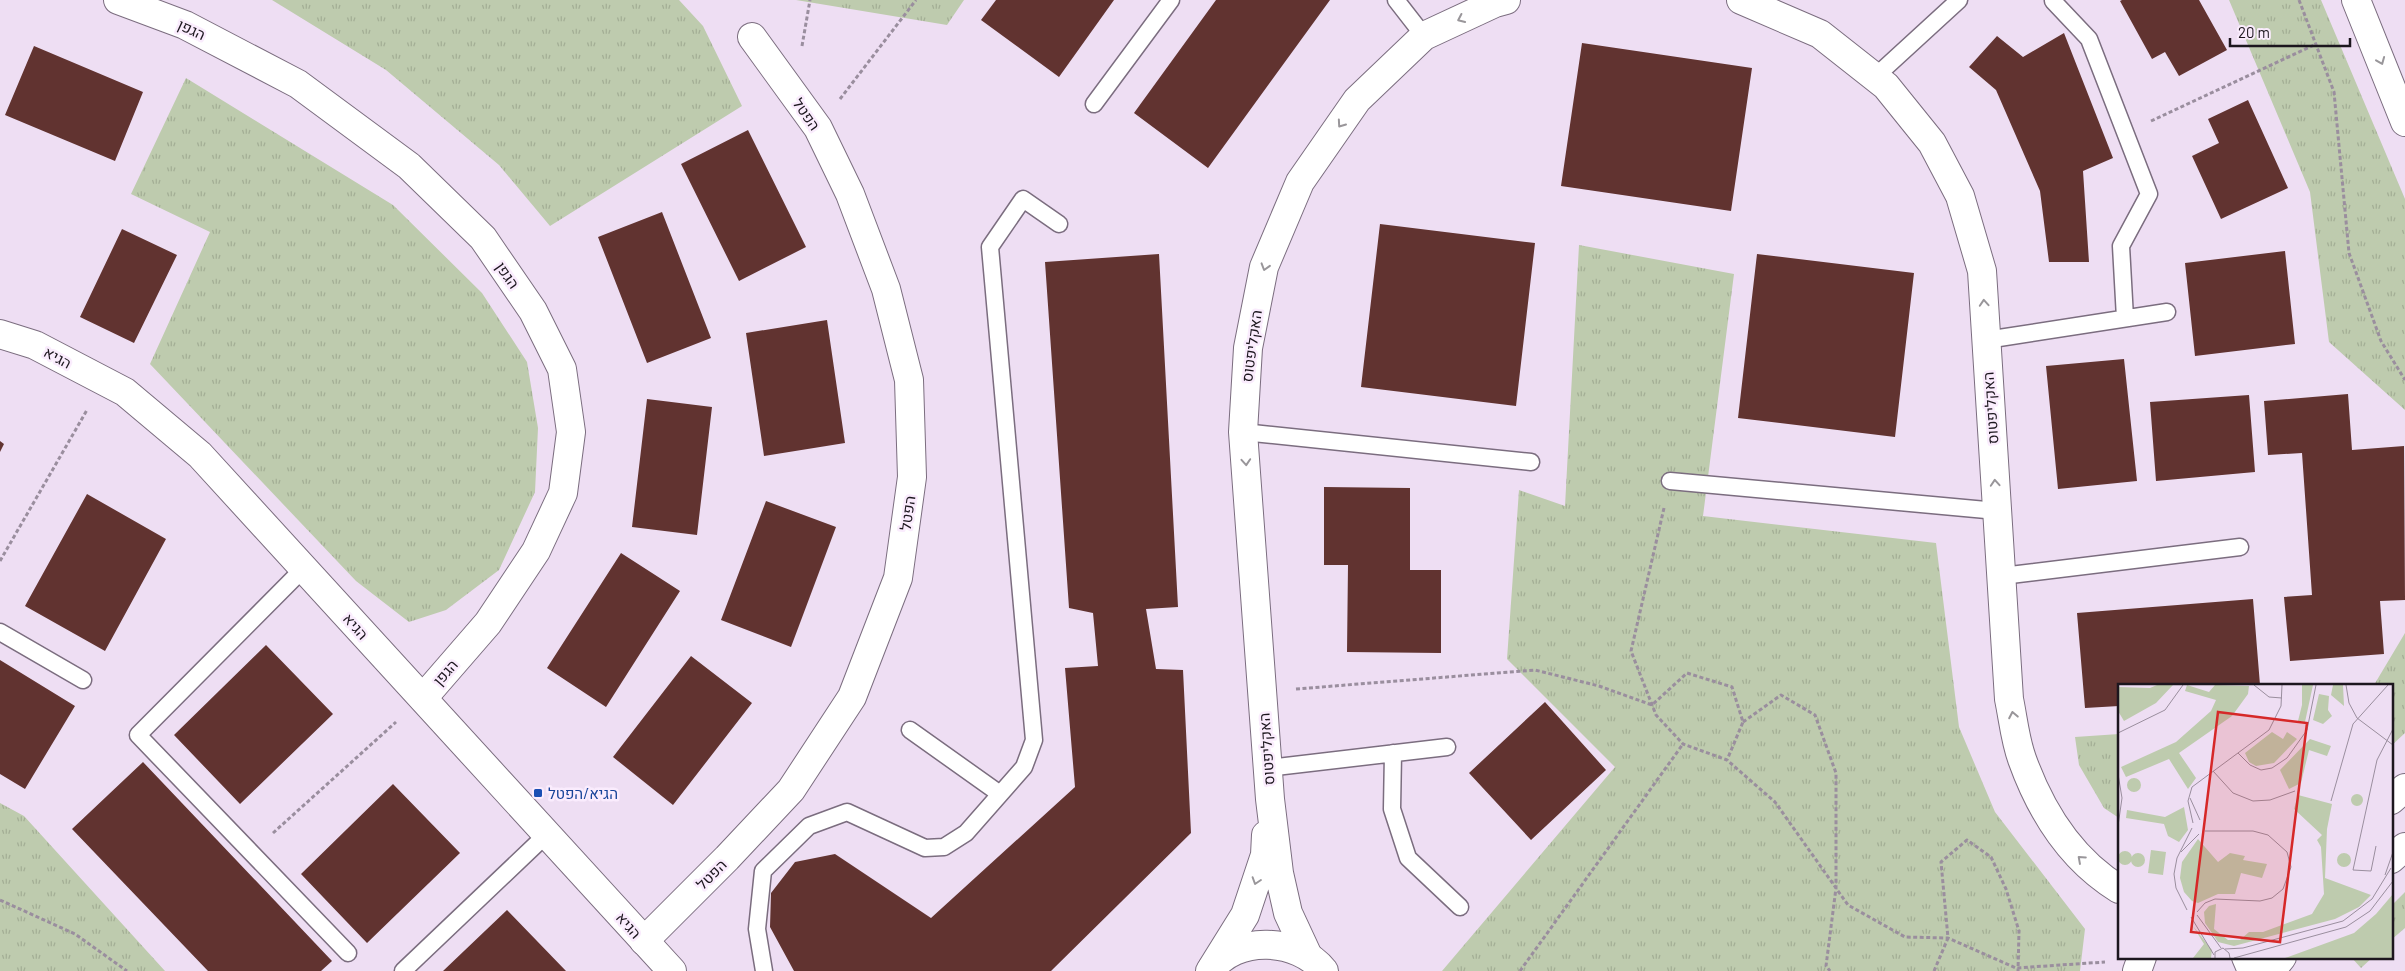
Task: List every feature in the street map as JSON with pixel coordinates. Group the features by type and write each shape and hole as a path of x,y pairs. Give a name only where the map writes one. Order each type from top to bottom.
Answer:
{"street":[{"name":"הגפן","path":"118,0 185,25 298,84 409,166 483,238 533,311 562,369 572,432 563,493 536,551 488,623 423,698"},
{"name":"האקליפטוס","path":"1316,963 1288,913 1279,873 1270,799 1243,432 1248,348 1264,267 1300,182 1357,100 1424,36 1495,3 1506,0"},
{"name":"האקליפטוס","path":"1740,0 1820,34 1886,86 1932,144 1960,196 1982,271 2009,698 2021,758 2049,820 2074,852 2106,882 2118,889"},
{"path":"2356,0 2405,122"},
{"name":"הפטל","path":"644,941 727,858 791,790 852,697 898,578 912,477 909,380 886,289 850,194 818,128 752,37"},
{"name":"הגיא","path":"0,334 35,345 125,392 200,456 672,971"},
{"path":"2392,799 2405,788"},
{"name":"האקליפטוס","path":"1211,970 1245,915 1265,855 1270,799"},
{"path":"2392,858 2405,847"},
{"path":"1211,970 1228,955 1247,947 1268,944 1288,947 1316,963"},
{"path":"2246,958 2252,971"},
{"path":"2271,971 2281,958"}],"lane":[{"path":"1094,104 1171,0"},
{"path":"1396,0 1424,36"},
{"path":"1875,77 1959,0"},
{"path":"2053,1 2089,40 2149,194 2121,246 2125,318"},
{"path":"764,971 756,929 764,871 809,826 847,812 926,848 944,847 966,834 1024,766 1034,740 990,247 1023,199 1059,224"},
{"path":"1986,340 2167,312"},
{"path":"1243,432 1531,462"},
{"path":"1670,481 1997,512"},
{"path":"2002,576 2240,546"},
{"path":"304,568 138,735 348,953"},
{"path":"0,632 83,680"},
{"path":"910,730 1000,794"},
{"path":"1268,768 1447,747"},
{"path":"1393,753 1392,809 1408,858 1460,907"},
{"path":"403,971 547,834"}],"path":[{"path":"818,128 916,0"},
{"path":"2299,0 2334,92 2349,253 2381,341 2405,380"},
{"path":"2126,133 2316,44"},
{"path":"0,561 104,381"},
{"path":"1670,481 1630,651 1656,715 1683,744 1727,760 1775,802 1848,905 1904,937 1948,938 2017,969 2140,963"},
{"path":"1262,692 1535,670 1599,686 1652,705"},
{"path":"1652,705 1687,673 1732,687 1743,722"},
{"path":"1727,760 1743,722 1781,695 1815,715 1836,773 1836,888 1826,966 1830,971"},
{"path":"252,853 423,698"},
{"path":"1520,971 1683,744"},
{"path":"1934,971 1948,938 1941,862 1967,840 1991,857 2006,889 2018,931 2017,969"},
{"path":"0,900 75,934 127,971"}],"green space":[{"path":"272,0 679,0 703,26 742,106 550,226 499,165 386,70"},
{"path":"796,0 964,0 947,25"},
{"path":"2229,0 2321,0 2405,199 2405,410 2329,342 2310,192"},
{"path":"186,78 393,205 482,293 527,362 538,428 535,492 499,570 446,610 409,622 356,581 150,364 210,232 131,194"},
{"path":"1579,245 1734,274 1703,516 1936,543 1959,727 1995,812 2085,929 2080,971 1442,971 1615,767 1507,659 1519,490 1565,506"},
{"path":"2405,633 2405,733 2392,745 2392,684 2375,684"},
{"path":"2118,734 2118,817 2104,808 2079,765 2075,737"},
{"path":"0,803 24,816 165,971 0,971"},
{"path":"2405,892 2405,928 2392,939 2392,905"},
{"path":"2352,958 2372,958 2361,968"}],"building":[{"path":"996,0 1114,0 1059,77 981,20"},
{"path":"1216,0 1330,0 1208,168 1134,113"},
{"path":"2199,0 2227,50 2179,76 2165,52 2152,59 2120,1"},
{"path":"2064,33 2113,158 2083,171 2089,262 2049,262 2040,191 1996,90 1969,67 1997,36 2023,57"},
{"path":"1582,43 1752,68 1731,211 1561,186"},
{"path":"34,46 143,92 115,161 5,115"},
{"path":"2248,100 2288,188 2221,219 2192,156 2219,143 2208,119"},
{"path":"748,130 806,247 739,281 681,164"},
{"path":"662,212 711,338 647,363 598,237"},
{"path":"1380,224 1535,243 1516,406 1361,387"},
{"path":"122,229 177,255 134,343 80,317"},
{"path":"2285,251 2295,344 2195,356 2185,263"},
{"path":"1159,254 1178,607 1146,609 1156,669 1183,670 1191,833 1051,971 794,971 770,927 771,893 795,862 835,854 931,918 1075,787 1065,668 1098,666 1093,613 1069,608 1045,262"},
{"path":"1757,254 1914,273 1895,437 1738,418"},
{"path":"827,320 845,443 764,456 746,333"},
{"path":"2124,359 2137,481 2058,489 2046,366"},
{"path":"2348,394 2352,450 2404,446 2405,600 2380,601 2384,654 2290,661 2284,597 2312,595 2302,453 2268,455 2264,401"},
{"path":"2249,395 2255,472 2156,481 2150,402"},
{"path":"647,399 712,407 697,535 632,527"},
{"path":"0,441 4,444 0,452"},
{"path":"1324,487 1410,488 1410,570 1441,570 1441,653 1347,652 1348,565 1324,565"},
{"path":"87,494 166,539 105,651 25,606"},
{"path":"766,501 836,527 791,647 721,620"},
{"path":"621,553 680,591 606,707 547,668"},
{"path":"2253,599 2260,684 2118,684 2118,706 2085,708 2077,613"},
{"path":"266,645 333,714 240,804 174,735"},
{"path":"691,656 752,703 673,805 613,757"},
{"path":"0,660 75,706 25,789 0,774"},
{"path":"1545,702 1606,770 1531,840 1469,773"},
{"path":"143,762 332,961 321,971 208,971 72,829"},
{"path":"393,784 460,853 367,943 301,874"},
{"path":"507,910 566,971 443,971"}],"place":[{"name":"הגיא/הפטל","path":"538,793"}]}
